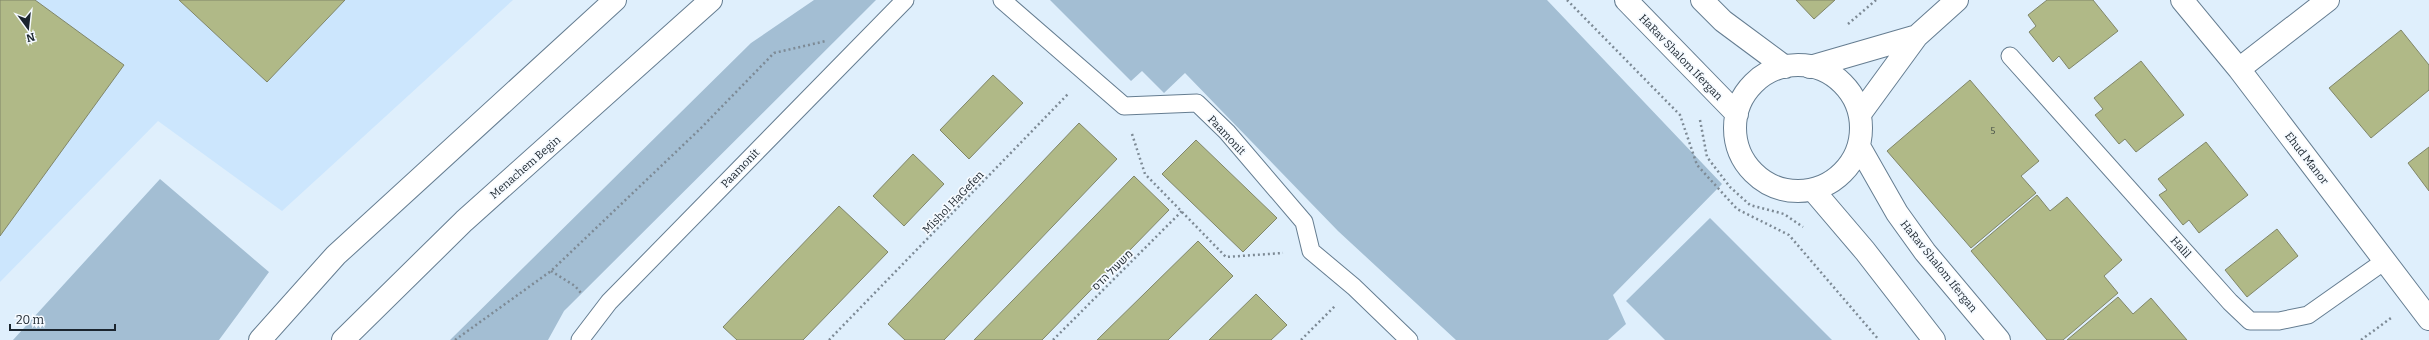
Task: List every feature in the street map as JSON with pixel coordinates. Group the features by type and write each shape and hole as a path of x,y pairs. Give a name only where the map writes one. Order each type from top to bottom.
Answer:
{"main road":[{"path":"260,340 336,255 615,0"},
{"name":"Menachem Begin","path":"343,340 464,221 712,0"},
{"name":"HaRav Shalom Ifergan","path":"1626,0 1737,114"},
{"path":"1702,0 1722,21 1785,67"},
{"path":"1860,114 1917,36 1956,0"},
{"name":"Ehud Manor","path":"2182,0 2239,69 2417,300 2429,319"},
{"path":"2239,69 2328,0"},
{"path":"1810,67 1833,76 1846,86 1860,114 1862,130 1860,148 1840,175 1813,190 1793,190 1778,187 1768,183 1752,170 1743,158 1737,140 1737,114 1744,97 1754,84 1766,74 1785,67 1810,67 1917,36"},
{"name":"HaRav Shalom Ifergan","path":"1860,148 1897,213 1925,252 1999,340"},
{"path":"1813,190 1865,251 1934,340"}],"lane":[{"name":"Paamonit","path":"580,340 609,302 905,0"},
{"path":"1002,0 1124,106"},
{"name":"Halil","path":"2010,56 2230,302 2250,322 2279,321 2308,314 2386,260"},
{"name":"Paamonit","path":"1124,106 1197,103 1227,132 1304,222 1311,251"},
{"path":"1311,251 1354,287 1409,340"}],"path":[{"path":"1567,0 1680,115 1697,165 1737,209 1789,235 1878,340"},
{"path":"455,340 551,271 702,128 774,53"},
{"name":"Mishol HaGefen","path":"829,340 1088,74"},
{"path":"1124,106 1145,174 1226,256 1311,251"},
{"path":"1699,115 1707,156 1730,187 1750,205 1784,214 1810,232"},
{"name":"משעול הדס","path":"1053,340 1182,211"},
{"path":"1301,340 1354,287"},
{"path":"2361,340 2417,300"}],"shaded area":[{"path":"0,0 513,0 282,211 158,121 0,282"},
{"path":"814,0 876,0 564,311 548,340 450,340 751,43"},
{"path":"1050,0 1547,0 1722,184 1613,295 1626,324 1608,340 1456,340 1338,231 1185,73 1164,93 1142,71 1131,81"},
{"path":"160,179 269,272 219,340 13,340"},
{"path":"1710,218 1832,340 1665,340 1626,301"}],"building":[{"path":"0,0 35,0 124,65 0,236"},
{"path":"179,0 345,0 267,82"},
{"path":"1796,0 1835,0 1814,19"},
{"path":"2047,0 2093,0 2118,31 2069,69 2059,56 2053,62 2029,32 2036,26 2028,15"},
{"path":"2401,30 2429,65 2429,90 2371,138 2329,88"},
{"path":"2141,61 2184,115 2136,152 2125,139 2119,144 2095,115 2103,109 2094,98"},
{"path":"993,75 1023,103 969,159 940,130"},
{"path":"1970,80 2039,161 2021,176 2036,193 1971,248 1887,151"},
{"path":"1079,123 1117,159 944,340 905,340 888,324"},
{"path":"1196,140 1277,218 1243,252 1162,174"},
{"path":"2206,142 2248,195 2199,233 2189,220 2183,225 2159,195 2167,190 2158,179"},
{"path":"2429,147 2429,191 2408,163"},
{"path":"913,154 944,184 904,226 873,196"},
{"path":"1134,176 1169,210 1042,340 974,340"},
{"path":"2037,195 2050,211 2067,197 2122,260 2104,276 2118,293 2063,340 2047,340 1971,251"},
{"path":"839,206 888,252 803,340 737,340 723,327"},
{"path":"2277,229 2298,256 2247,297 2225,270"},
{"path":"1198,241 1233,276 1168,340 1097,340"},
{"path":"1256,294 1287,325 1271,340 1209,340"},
{"path":"2118,297 2133,314 2151,298 2187,340 2067,340"}]}
